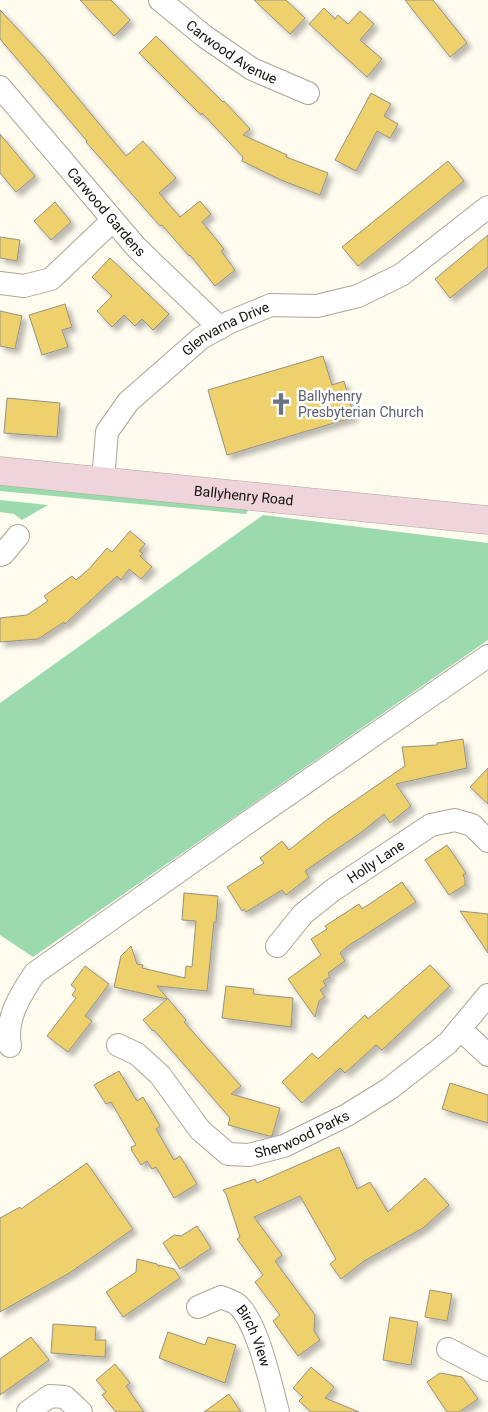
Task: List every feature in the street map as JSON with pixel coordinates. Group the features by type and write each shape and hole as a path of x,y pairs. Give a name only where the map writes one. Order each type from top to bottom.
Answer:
{"main road":[{"name":"Ballyhenry Road","path":"0,470 488,520"}],"street":[{"name":"Carwood Avenue","path":"160,0 204,36 252,69 308,93"},
{"name":"Carwood Gardens","path":"0,87 112,221 220,328"},
{"name":"Glenvarna Drive","path":"103,480 107,432 128,402 201,338 271,305 317,306 358,296 401,275 488,207"},
{"path":"0,283 24,286 52,279 112,221"},
{"path":"0,555 18,536"},
{"path":"10,1046 7,1033 19,996 35,973 488,656"},
{"name":"Holly Lane","path":"277,946 303,914 333,890 431,825 455,820 472,825 488,841"},
{"name":"Sherwood Parks","path":"118,1044 138,1054 160,1075 200,1130 228,1154 249,1155 284,1146 347,1115 389,1089 448,1043 488,995"},
{"path":"460,1030 488,1055"},
{"name":"Birch View","path":"198,1307 221,1297 238,1304 249,1319 268,1372 278,1412"},
{"path":"448,1349 488,1370"},
{"path":"28,1412 50,1396 65,1397 81,1412"}],"green space":[{"path":"0,482 250,507 246,514 0,491"},
{"path":"0,500 48,505 22,520 14,514 0,512"},
{"path":"263,515 488,543 488,640 33,957 0,935 0,703"}],"building":[{"path":"80,0 111,0 130,20 114,36"},
{"path":"254,0 286,0 305,18 290,34"},
{"path":"405,0 433,0 467,43 450,57"},
{"path":"324,8 335,19 338,15 348,24 360,11 374,24 360,40 382,59 367,77 309,24"},
{"path":"0,10 42,55 126,156 143,141 176,178 159,193 180,217 200,201 211,214 202,222 224,249 221,251 235,270 215,286 190,255 162,225 160,226 86,142 0,39"},
{"path":"156,36 224,101 250,129 243,135 287,155 286,157 328,173 320,195 281,180 242,161 243,157 202,113 201,115 139,53"},
{"path":"371,93 391,104 384,116 398,124 390,138 377,131 356,171 335,160"},
{"path":"0,134 35,176 16,192 0,173"},
{"path":"448,161 464,181 358,266 342,247"},
{"path":"55,202 71,222 51,240 34,221"},
{"path":"488,235 488,267 450,298 435,279"},
{"path":"0,237 20,240 17,261 0,258"},
{"path":"110,258 169,314 153,330 142,319 135,326 124,315 112,327 97,311 112,296 92,277"},
{"path":"65,304 72,327 62,330 68,347 42,355 29,315"},
{"path":"0,311 22,316 15,349 0,346"},
{"name":"Ballyhenry Presbyterian Church","path":"323,356 332,385 344,381 354,417 227,455 208,390"},
{"path":"7,398 60,403 57,437 4,433"},
{"path":"130,531 145,544 139,551 143,553 140,556 152,567 141,579 129,569 121,580 117,576 65,624 64,622 38,639 0,642 0,618 27,615 48,601 44,596 72,576 76,580 89,569 107,548 112,552"},
{"path":"463,739 467,768 396,784 411,806 390,823 384,814 305,871 309,877 286,895 282,890 246,912 244,909 242,911 227,887 264,863 260,858 282,841 289,850 328,819 405,766 402,747 437,745 437,743"},
{"path":"488,768 488,804 470,787"},
{"path":"447,845 466,873 463,875 465,885 449,895 425,860"},
{"path":"402,882 416,902 340,953 345,961 328,973 330,977 323,981 326,986 320,990 325,997 319,1001 315,1017 288,979 321,955 311,939 327,929 325,926 359,904 362,909"},
{"path":"184,893 218,896 207,991 157,986 186,1020 184,1022 241,1086 231,1094 280,1108 272,1136 228,1125 230,1118 154,1030 143,1020 167,999 114,987 121,956 131,946 137,964 143,965 142,968 185,978 186,966 192,967 196,921 182,920"},
{"path":"460,911 488,914 488,953"},
{"path":"430,965 450,986 382,1050 376,1045 345,1073 340,1068 302,1103 282,1082 312,1053 318,1059 365,1015 368,1019"},
{"path":"85,966 109,984 85,1016 92,1021 68,1052 47,1036 76,998 72,995 76,989 71,985"},
{"path":"226,986 254,989 253,994 293,998 291,1027 222,1018"},
{"path":"119,1071 137,1101 143,1097 160,1126 156,1129 174,1160 180,1156 197,1184 174,1198 156,1167 152,1169 147,1161 141,1165 131,1147 136,1145 111,1102 106,1104 94,1085"},
{"path":"450,1083 488,1095 488,1123 442,1109"},
{"path":"339,1147 357,1189 370,1182 388,1212 425,1178 449,1205 423,1228 364,1261 341,1279 330,1264 336,1259 300,1196 254,1217 282,1255 275,1261 315,1315 314,1331 320,1340 298,1356 273,1321 280,1315 255,1282 263,1275 237,1239 240,1237 223,1190 255,1179 257,1183"},
{"path":"87,1163 133,1229 71,1272 0,1312 0,1218 20,1207 21,1209"},
{"path":"197,1226 211,1248 180,1269 163,1243 174,1235 181,1236"},
{"path":"137,1259 157,1264 159,1267 159,1265 174,1269 180,1278 123,1317 106,1292 136,1272"},
{"path":"430,1290 452,1294 447,1321 425,1317"},
{"path":"390,1317 418,1322 411,1365 383,1360"},
{"path":"53,1324 96,1327 95,1340 106,1340 105,1357 51,1353"},
{"path":"168,1332 205,1345 208,1337 236,1345 225,1383 159,1358"},
{"path":"31,1337 49,1360 0,1395 0,1359"},
{"path":"115,1364 130,1383 126,1386 144,1412 116,1412 102,1395 106,1392 96,1380"},
{"path":"311,1367 334,1387 325,1398 359,1412 311,1412 299,1401 303,1397 293,1388"},
{"path":"440,1373 462,1377 478,1399 459,1412 447,1412 427,1382"},
{"path":"229,1394 241,1412 204,1412"}],"place":[{"name":"Ballyhenry Presbyterian Church","path":"281,404"}]}
